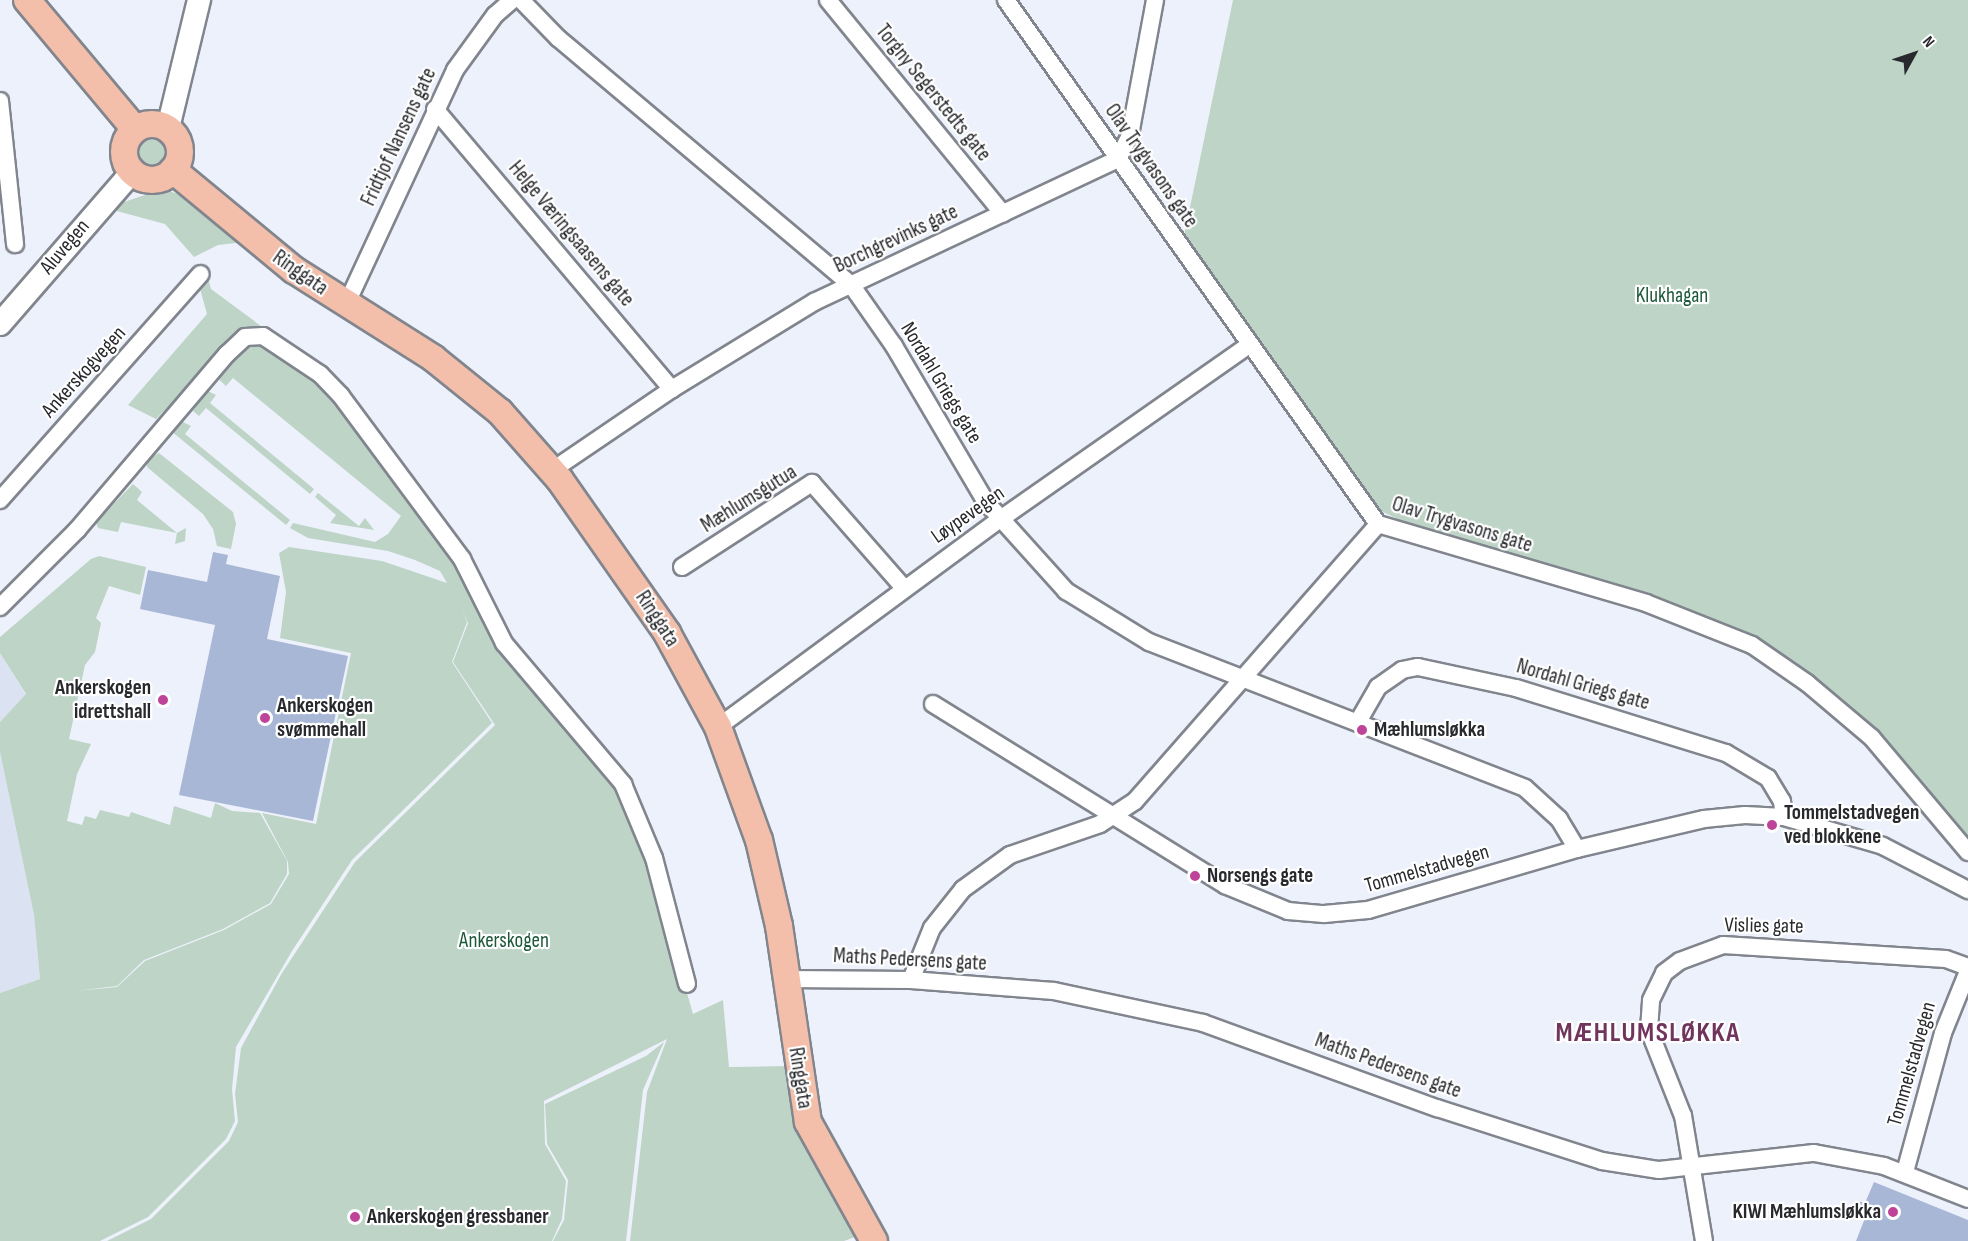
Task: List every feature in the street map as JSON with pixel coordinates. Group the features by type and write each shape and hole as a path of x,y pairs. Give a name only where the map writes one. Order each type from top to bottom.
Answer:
{"main road":[{"path":"27,0 135,129"},
{"path":"168,128 198,0"},
{"path":"151,123 168,128 180,147 173,171 154,180 132,172 123,153 135,129 151,123"},
{"name":"Ringgata","path":"173,171 268,251 346,305 453,372 524,437 656,617 718,727 759,840 786,979 808,1122 874,1241"},
{"name":"Aluvegen","path":"0,324 132,172"}],"street":[{"name":"Fridtjof Nansens gate","path":"346,305 435,109 471,45 512,0"},
{"name":"Nordahl Griegs gate","path":"521,0 558,38 852,286 894,346 999,520 1066,591 1102,617 1149,642 1359,720 1525,788 1551,810 1577,849"},
{"name":"Torgny Segerstedts gate","path":"828,0 1003,214"},
{"name":"Olav Trygvasons gate","path":"1006,0 1378,524 1646,603 1752,645 1807,683 1872,738 1968,852"},
{"path":"1118,159 1130,135 1155,0"},
{"path":"0,101 4,161 15,244"},
{"name":"Helge Væringsaasens gate","path":"435,109 672,389"},
{"name":"Borchgrevinks gate","path":"563,463 672,389 814,302 1118,159"},
{"name":"Ankerskogvegen","path":"0,500 201,274"},
{"path":"0,607 54,557 245,337 263,336 321,374 342,396 462,558 504,643 623,784 654,858 687,984"},
{"name":"Løypevegen","path":"718,727 904,588 1249,345"},
{"name":"Mæhlumsgutua","path":"682,567 812,483 904,588"},
{"path":"911,980 932,928 977,876 1041,841 1114,817 1135,801 1241,677 1378,524"},
{"name":"Nordahl Griegs gate","path":"1359,720 1378,687 1402,670 1418,667 1516,688 1726,753 1767,778 1782,801 1784,817"},
{"name":"Tommelstadvegen","path":"933,704 1225,885 1270,906 1306,914 1368,910 1577,849 1704,819 1784,817 1883,846 1968,890"},
{"name":"Vislies gate","path":"1704,1241 1694,1165 1648,1016 1655,986 1680,960 1715,947 1740,946 1946,959 1968,969"},
{"name":"Tommelstadvegen","path":"1905,1172 1943,1032 1968,969"},
{"name":"Maths Pedersens gate","path":"786,979 911,980 1054,992 1145,1009 1248,1038 1437,1108 1602,1161 1659,1170 1814,1154 1905,1172 1968,1199"}],"shaded area":[{"path":"0,653 26,695 0,722"},
{"path":"0,752 34,915 40,979 0,993"}],"green space":[{"name":"Klukhagan","path":"1233,0 1968,0 1968,840 1882,738 1796,664 1758,640 1694,612 1404,522 1379,510 1184,236"},
{"path":"152,135 164,140 169,152 164,164 152,169 140,164 135,152 140,140"},
{"path":"163,189 187,197 245,242 218,245 194,257 165,224 113,210 0,341 115,205"},
{"path":"208,278 211,289 269,332 235,340 156,419 128,405 207,314 199,285"},
{"name":"Ankerskogen","path":"258,339 325,386 451,550 485,612 617,785 648,855 693,1014 723,1000 729,1067 789,1066 863,1234 844,1241 630,1241 647,1092 667,1039 544,1101 545,1144 566,1181 562,1219 552,1241 107,1241 151,1219 229,1141 238,1122 235,1094 241,1048 282,973 355,862 495,725 453,662 468,623 462,610 467,622 452,662 492,723 352,860 292,951 236,1047 232,1089 235,1121 226,1139 148,1217 100,1241 0,1241 0,993 40,979 34,915 0,752 0,722 26,694 0,653 0,637 91,559 99,556 146,567 140,595 109,586 96,618 101,623 95,652 85,665 69,739 91,744 77,774 67,821 82,825 85,816 96,819 100,810 129,817 131,812 170,825 174,806 211,818 215,803 232,811 260,813 287,861 287,874 270,903 223,929 144,960 117,986 75,991 117,987 145,961 224,930 271,904 289,874 288,862 262,813 316,824 351,653 280,638 286,592 279,553 289,547 382,561 447,583 440,571 415,560 388,551 308,538 290,528 293,523 375,542 388,534 401,516 233,378 226,386 214,375 236,349"},
{"path":"206,390 216,395 210,403 314,489 310,494 206,408 199,416 193,411"},
{"path":"181,421 191,426 185,434 290,520 286,525 171,431"},
{"path":"159,453 233,512 236,524 231,549 217,546 213,529 203,514 147,467 147,460"},
{"path":"133,484 142,492 137,500 177,533 121,522 118,532 98,528 96,522"},
{"path":"318,493 359,526 365,518 374,530 330,523 336,515 315,497"},
{"path":"186,528 185,541 175,544 177,533"},
{"path":"664,1042 643,1090 626,1241 553,1241 564,1220 568,1180 547,1144 545,1104 646,1056"}],"building":[{"name":"Ankerskogen svømmehall","path":"213,552 228,555 226,564 280,576 267,639 348,656 313,821 179,795 215,625 140,609 148,570 207,582"},
{"name":"KIWI Mæhlumsløkka","path":"1874,1182 1968,1220 1968,1241 1856,1241 1865,1218 1853,1213 1858,1201 1865,1203"}],"place":[{"name":"Ankerskogen idrettshall","path":"163,700"},
{"name":"Ankerskogen svømmehall","path":"265,718"},
{"name":"Mæhlumsløkka","path":"1362,730"},
{"name":"Tommelstadvegen ved blokkene","path":"1772,825"},
{"name":"Norsengs gate","path":"1195,876"},
{"name":"KIWI Mæhlumsløkka","path":"1893,1212"},
{"name":"Ankerskogen gressbaner","path":"355,1217"}],"district":[{"name":"MÆHLUMSLØKKA","path":"1648,1034"}]}
